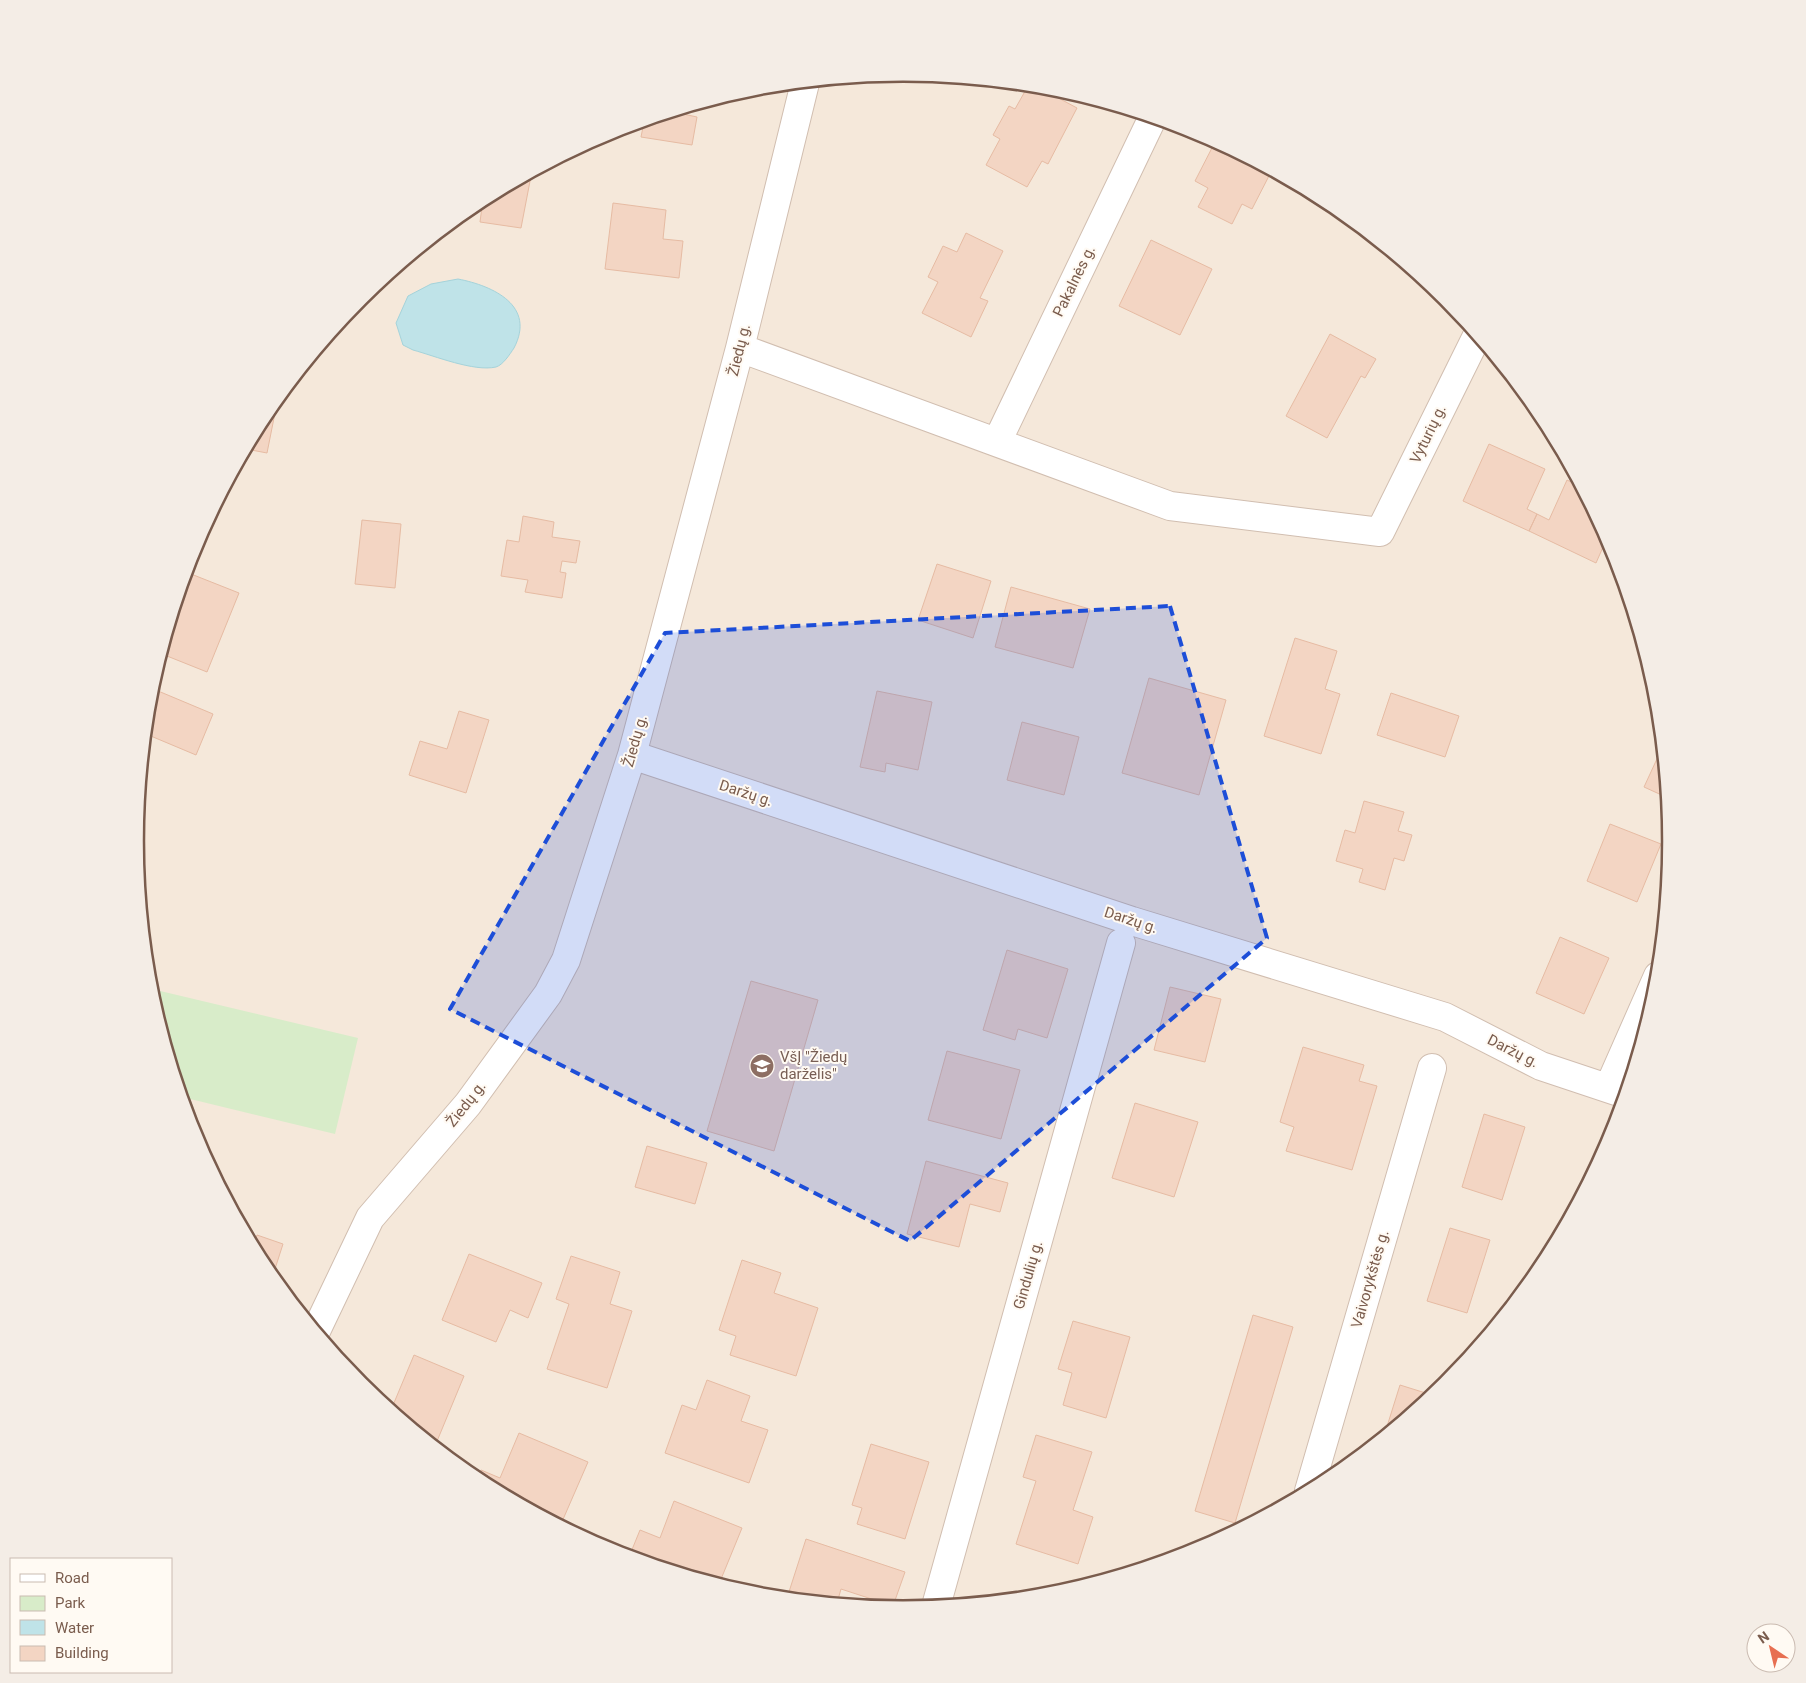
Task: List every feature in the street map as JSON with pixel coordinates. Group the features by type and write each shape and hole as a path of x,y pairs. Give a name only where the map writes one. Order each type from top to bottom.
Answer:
{"street":[{"name":"Žiedų g.","path":"319,1326 370,1218 468,1104 548,994 566,960 632,755 740,348 804,89"},
{"name":"Pakalnės g.","path":"997,442 1150,124"},
{"name":"Vyturių g.","path":"997,442 1170,506 1380,532 1474,341"},
{"path":"740,348 997,442"},
{"name":"Daržų g.","path":"632,755 1132,921 1445,1017 1541,1066 1617,1090"},
{"name":"Gindulių g.","path":"938,1599 1121,944"},
{"path":"1617,1090 1637,1036"},
{"name":"Vaivorykštės g.","path":"1312,1481 1432,1068"}],"highlighted area":[{"path":"1170,606 1267,938 910,1241 450,1009 665,633"}],"shaded area":[{"path":"903,82 953,84 1051,97 1099,108 1193,140 1239,161 1283,184 1325,210 1365,239 1440,305 1474,341 1505,379 1534,420 1560,462 1584,506 1622,598 1636,645 1656,742 1662,842 1660,891 1656,941 1636,1038 1622,1085 1584,1177 1534,1263 1505,1304 1474,1342 1440,1378 1403,1412 1365,1444 1325,1473 1282,1499 1239,1522 1193,1543 1147,1560 1099,1575 1051,1586 953,1599 853,1599 755,1586 707,1575 613,1543 567,1522 523,1499 481,1473 441,1444 366,1378 332,1342 301,1304 272,1263 246,1221 222,1177 184,1085 170,1038 150,941 144,842 146,792 150,742 170,645 184,598 222,506 272,420 301,379 332,341 366,305 403,271 441,239 481,210 523,184 613,140 659,123 707,108 755,97 804,89 853,84"}],"green space":[{"path":"159,991 358,1038 335,1134 189,1099 170,1038"}],"water":[{"path":"458,279 485,287 508,300 520,320 519,333 514,348 499,366 487,368 466,365 413,350 403,345 396,323 408,296 431,284"}],"building":[{"path":"1024,93 1061,99 1077,108 1048,164 1042,161 1027,187 986,165 1000,139 993,135 1009,106 1015,109"},
{"path":"686,115 697,117 692,145 641,137 643,129 659,123"},
{"path":"1212,149 1269,177 1252,209 1242,204 1232,224 1198,207 1208,188 1195,181"},
{"path":"530,180 521,228 480,222 482,210"},
{"path":"613,203 666,210 663,239 683,241 679,278 605,269"},
{"path":"966,233 1003,251 980,298 988,301 971,337 922,313 938,282 928,277 943,246 957,252"},
{"path":"1151,240 1212,269 1180,335 1119,306"},
{"path":"1330,334 1376,359 1365,378 1361,376 1327,438 1286,416"},
{"path":"274,417 267,453 253,450"},
{"path":"1489,444 1545,469 1527,509 1537,514 1529,531 1463,501"},
{"path":"1567,480 1571,482 1603,548 1596,563 1529,531 1537,514 1549,520"},
{"path":"523,516 554,522 552,537 580,541 576,563 562,561 560,572 566,573 562,598 525,592 528,580 501,576 507,540 519,542"},
{"path":"362,520 401,524 395,588 355,584"},
{"path":"937,564 991,581 973,638 918,620"},
{"path":"193,575 239,593 207,672 167,656 184,598"},
{"path":"1011,587 1090,609 1073,668 995,647"},
{"path":"1295,638 1337,651 1325,689 1340,694 1321,754 1264,736"},
{"path":"1149,678 1226,700 1199,795 1122,773"},
{"path":"159,691 213,714 196,755 151,736"},
{"path":"877,691 932,702 918,770 886,763 885,772 860,767"},
{"path":"1391,693 1459,716 1445,757 1377,735"},
{"path":"459,711 489,720 466,793 409,775 420,741 447,749"},
{"path":"1022,722 1079,737 1064,795 1007,780"},
{"path":"1657,758 1660,794 1644,787"},
{"path":"1364,801 1404,812 1398,831 1412,835 1404,861 1394,858 1385,890 1359,882 1363,869 1336,861 1345,830 1355,833"},
{"path":"1610,824 1661,844 1637,902 1587,881"},
{"path":"1560,937 1609,958 1584,1014 1536,993"},
{"path":"1007,950 1068,969 1047,1038 1018,1029 1015,1040 983,1030"},
{"name":"VšĮ \"Žiedų darželis\"","path":"751,981 818,1000 774,1151 707,1131"},
{"path":"1170,987 1221,999 1205,1062 1154,1050"},
{"path":"1303,1047 1364,1065 1359,1081 1377,1086 1352,1170 1286,1151 1294,1127 1280,1122"},
{"path":"947,1051 1020,1070 1001,1139 928,1120"},
{"path":"1135,1103 1198,1122 1174,1197 1112,1178"},
{"path":"1484,1114 1525,1127 1502,1200 1462,1187"},
{"path":"647,1146 707,1163 695,1204 635,1187"},
{"path":"926,1161 1008,1183 1000,1212 970,1204 959,1247 907,1234"},
{"path":"1450,1228 1490,1240 1467,1313 1427,1301"},
{"path":"257,1235 283,1244 275,1268 272,1263 256,1237"},
{"path":"469,1254 542,1283 528,1318 510,1310 496,1342 442,1320"},
{"path":"571,1256 620,1272 610,1304 632,1311 607,1388 547,1369 569,1304 556,1299"},
{"path":"742,1260 781,1273 774,1293 818,1308 796,1376 730,1355 736,1336 719,1330"},
{"path":"1253,1315 1293,1327 1235,1523 1195,1511"},
{"path":"1073,1321 1130,1337 1106,1418 1063,1405 1072,1373 1058,1369"},
{"path":"414,1355 464,1376 437,1441 394,1403"},
{"path":"707,1380 750,1396 741,1421 768,1430 749,1483 665,1453 682,1405 696,1410"},
{"path":"1400,1385 1424,1393 1403,1412 1387,1425"},
{"path":"519,1433 588,1462 563,1520 523,1499 480,1472 481,1470 500,1478"},
{"path":"1036,1435 1092,1452 1073,1510 1093,1517 1078,1564 1016,1544 1036,1481 1023,1477"},
{"path":"871,1444 929,1462 905,1539 857,1524 862,1508 852,1505"},
{"path":"674,1501 742,1528 721,1578 632,1550 640,1530 660,1538"},
{"path":"806,1539 905,1572 895,1600 873,1599 841,1589 839,1598 789,1592"}],"place":[{"name":"VšĮ \"Žiedų darželis\"","path":"762,1066"}]}
